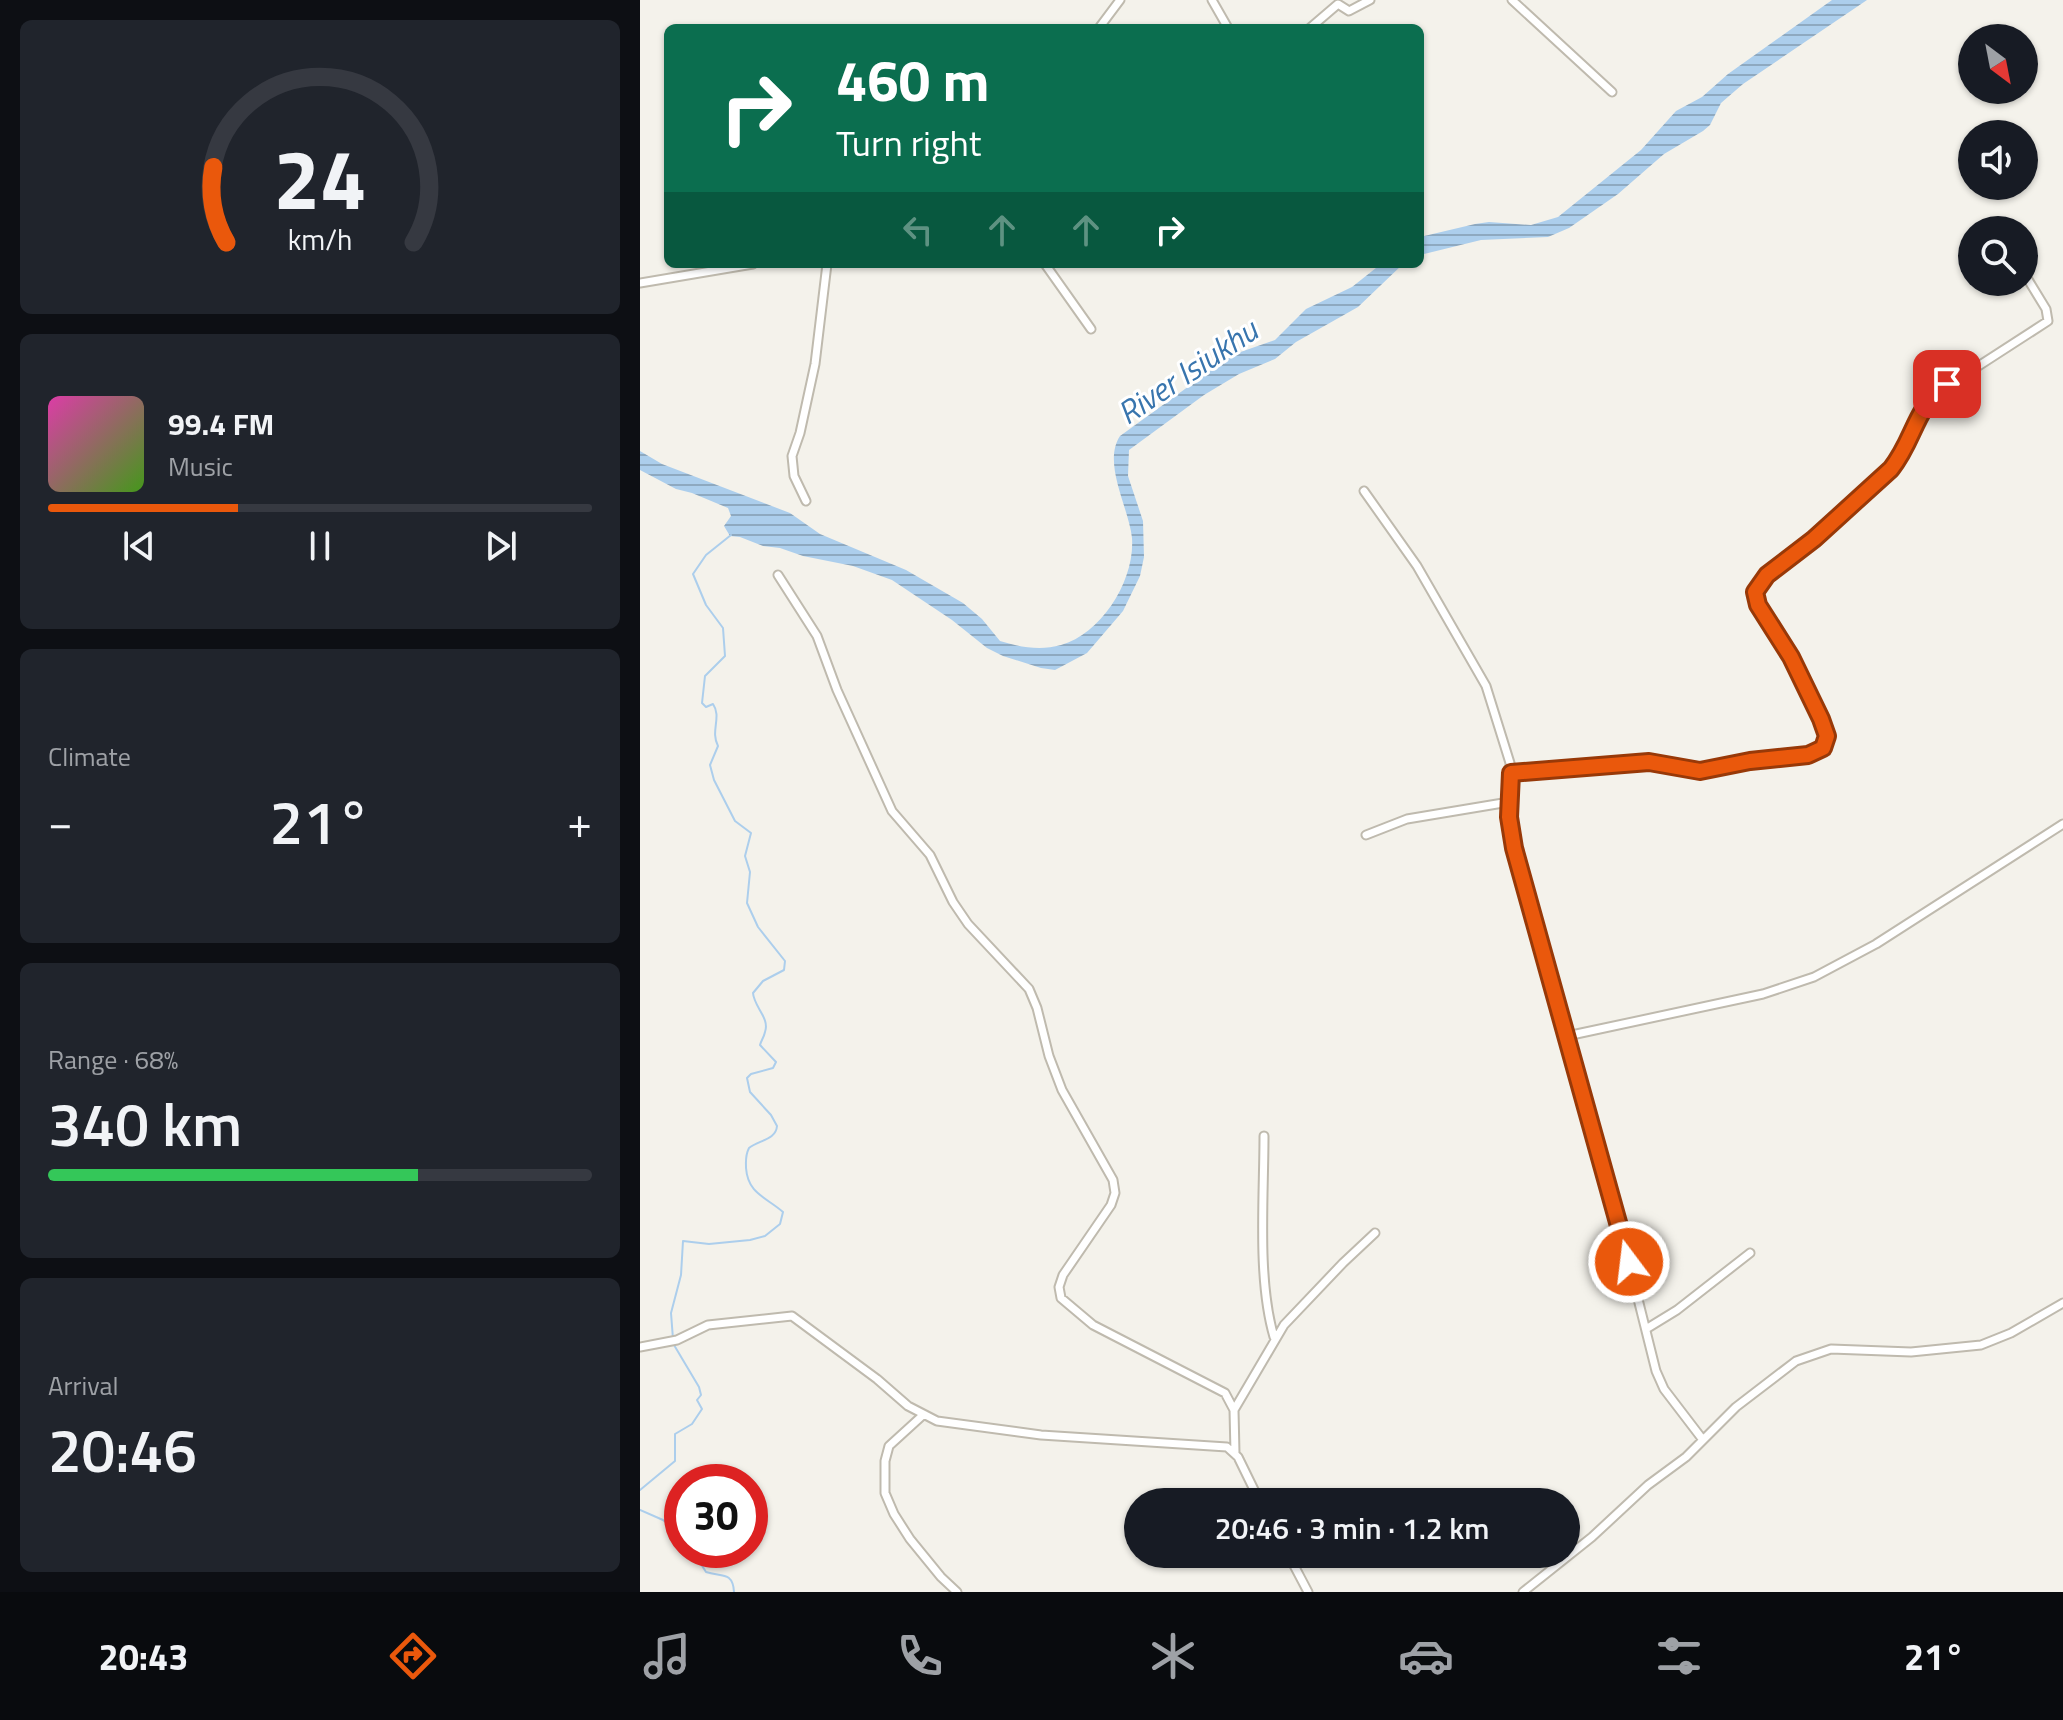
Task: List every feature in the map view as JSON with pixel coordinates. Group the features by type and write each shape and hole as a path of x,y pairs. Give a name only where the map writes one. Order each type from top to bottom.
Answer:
{"street":[{"path":"1102,24 1120,0"},
{"path":"1212,0 1226,24"},
{"path":"1315,24 1338,4 1349,11 1370,0"},
{"path":"1512,0 1612,92"},
{"path":"640,283 729,268"},
{"path":"806,501 794,476 792,456 815,364 827,268"},
{"path":"1048,268 1091,329"},
{"path":"1511,773 1649,762 1700,771 1750,761 1808,755 1823,748 1827,736 1821,719 1791,657 1758,605 1756,588 1767,575 1814,539 1891,469 1929,398 2048,321 2046,309 2038,296"},
{"path":"1364,491 1417,566 1482,676 1508,751 1514,848 1659,1382 1703,1440"},
{"path":"778,575 817,636 837,690 892,811 930,855 953,902 968,924 1029,989 1062,1090 1113,1180 1115,1193 1111,1205 1063,1275 1059,1287 1061,1298 1093,1325 1225,1393 1234,1410 1235,1453 1253,1488"},
{"path":"1366,835 1407,819 1509,802"},
{"path":"1567,1036 1763,994 1814,977 1876,944 2063,824"},
{"path":"1264,1136 1265,1271 1267,1307 1274,1337"},
{"path":"1234,1410 1274,1337 1375,1233"},
{"path":"1646,1329 1677,1310 1750,1253"},
{"path":"1523,1592 1601,1530 1761,1386 1796,1361 1831,1349 1931,1352 1981,1345 2011,1333 2063,1303"},
{"path":"640,1347 672,1341 708,1325 785,1315 794,1317 908,1406 937,1421 991,1429 1173,1445 1222,1445 1235,1453"},
{"path":"923,1415 889,1446 885,1461 885,1493 910,1539 957,1592"},
{"path":"1295,1568 1308,1592"}],"water":[{"path":"1832,0 1867,0 1743,84 1721,103 1710,125 1703,131 1664,154 1618,194 1569,228 1548,237 1481,240 1424,254 1424,236 1489,222 1531,225 1558,217 1641,150 1676,111 1702,97 1728,74"},
{"path":"1376,268 1399,268 1358,307 1296,342 1275,359 1239,374 1204,395 1129,450 1128,476 1143,521 1144,557 1140,576 1123,611 1087,653 1055,670 1003,656 987,648 892,580 853,566 730,536 724,526 731,516 728,508 676,489 640,470 640,451 662,464 790,513 820,534 906,570 963,603 982,619 1000,641 1030,648 1061,645 1076,639 1102,617 1113,603 1128,571 1132,538 1114,459 1120,436 1232,355 1275,340 1306,309 1352,287"}],"waterway":[{"path":"673,1339 671,1313 681,1275 683,1241 709,1244 765,1236 780,1224 783,1212 750,1184 746,1160 749,1148 774,1134 777,1126 750,1092 747,1078 773,1068 776,1062 760,1045 766,1027 753,993 763,981 784,970 785,961 758,927 747,903 750,872 745,856 751,833 735,821 714,780 710,765 718,746 716,714 713,704 706,707 702,703 705,676 725,656 723,628 706,605 693,574 706,555 731,535"},
{"path":"640,1490 675,1461 675,1434 692,1424 702,1409 697,1400 701,1395 699,1387 674,1345"},
{"path":"640,1510 664,1521"},
{"path":"703,1568 706,1572 729,1578 734,1592"}],"route":[{"path":"1629,1262 1514,848 1509,817 1511,773 1649,762 1700,771 1750,761 1808,755 1823,748 1827,736 1821,719 1791,657 1758,605 1756,588 1767,575 1814,539 1891,469 1900,457 1921,410 1929,398 1947,384"}],"water label":[{"name":"River Isiukhu","path":"1187,371"}]}
